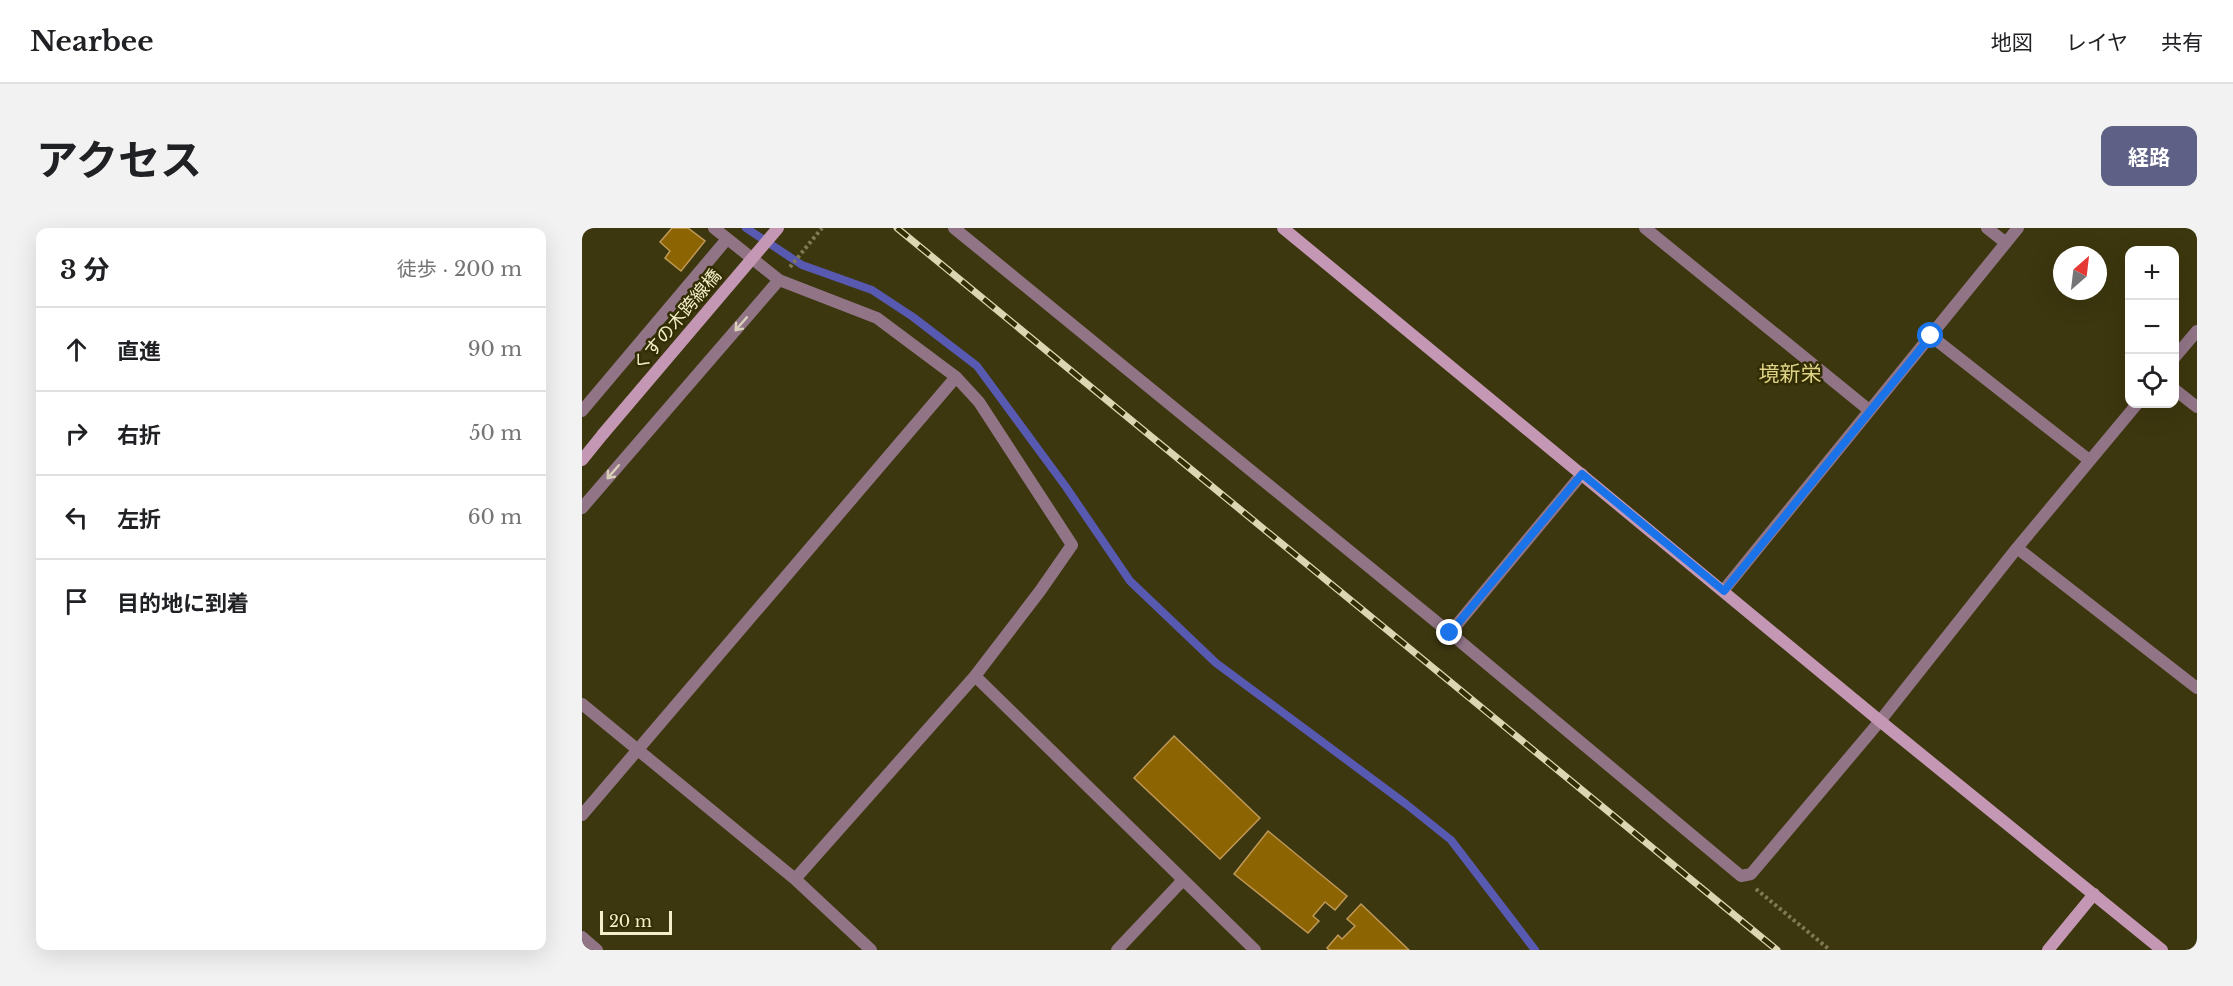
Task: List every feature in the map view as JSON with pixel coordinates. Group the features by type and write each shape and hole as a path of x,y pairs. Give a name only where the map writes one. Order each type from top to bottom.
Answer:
{"street":[{"path":"714,228 779,280 877,318 956,377 979,402 1072,545 975,676 795,879"},
{"name":"くすの木跨線橋","path":"582,460 778,228"},
{"path":"954,228 1450,633 1736,873 1747,877 1880,721 2017,548 2133,408"},
{"path":"1283,228 1880,721 2162,950"},
{"path":"1645,228 1869,410"},
{"path":"1987,228 2006,243"},
{"path":"1724,591 2018,228"},
{"path":"582,411 727,239"},
{"path":"582,508 779,280"},
{"path":"2178,354 2197,331"},
{"path":"1931,336 2089,460"},
{"path":"582,815 956,377"},
{"path":"2179,392 2197,407"},
{"path":"1450,633 1582,474"},
{"path":"2017,548 2197,688"},
{"path":"975,676 1255,950"},
{"path":"582,704 795,879 870,950"},
{"path":"1117,950 1184,880"},
{"path":"2048,950 2094,894"},
{"path":"582,937 597,950"}],"path":[{"path":"779,280 822,228"},
{"path":"1747,877 1749,883 1830,950"}],"building":[{"path":"672,228 688,228 705,241 681,271 665,258 670,251 660,242"},
{"path":"1174,736 1260,818 1220,859 1134,778"},
{"path":"1268,831 1347,896 1335,910 1325,902 1313,916 1319,921 1308,933 1234,874"},
{"path":"1361,904 1409,950 1329,950 1327,948 1338,935 1342,939 1355,926 1347,919"}],"waterway":[{"path":"746,228 802,265 872,290 913,317 977,366 1066,487 1130,581 1216,663 1451,840 1535,950"}],"railway":[{"path":"897,228 1777,950"}],"district":[{"name":"境新栄","path":"1790,374"}],"route":[{"path":"1450,633 1582,474 1724,591 1931,336"}]}
